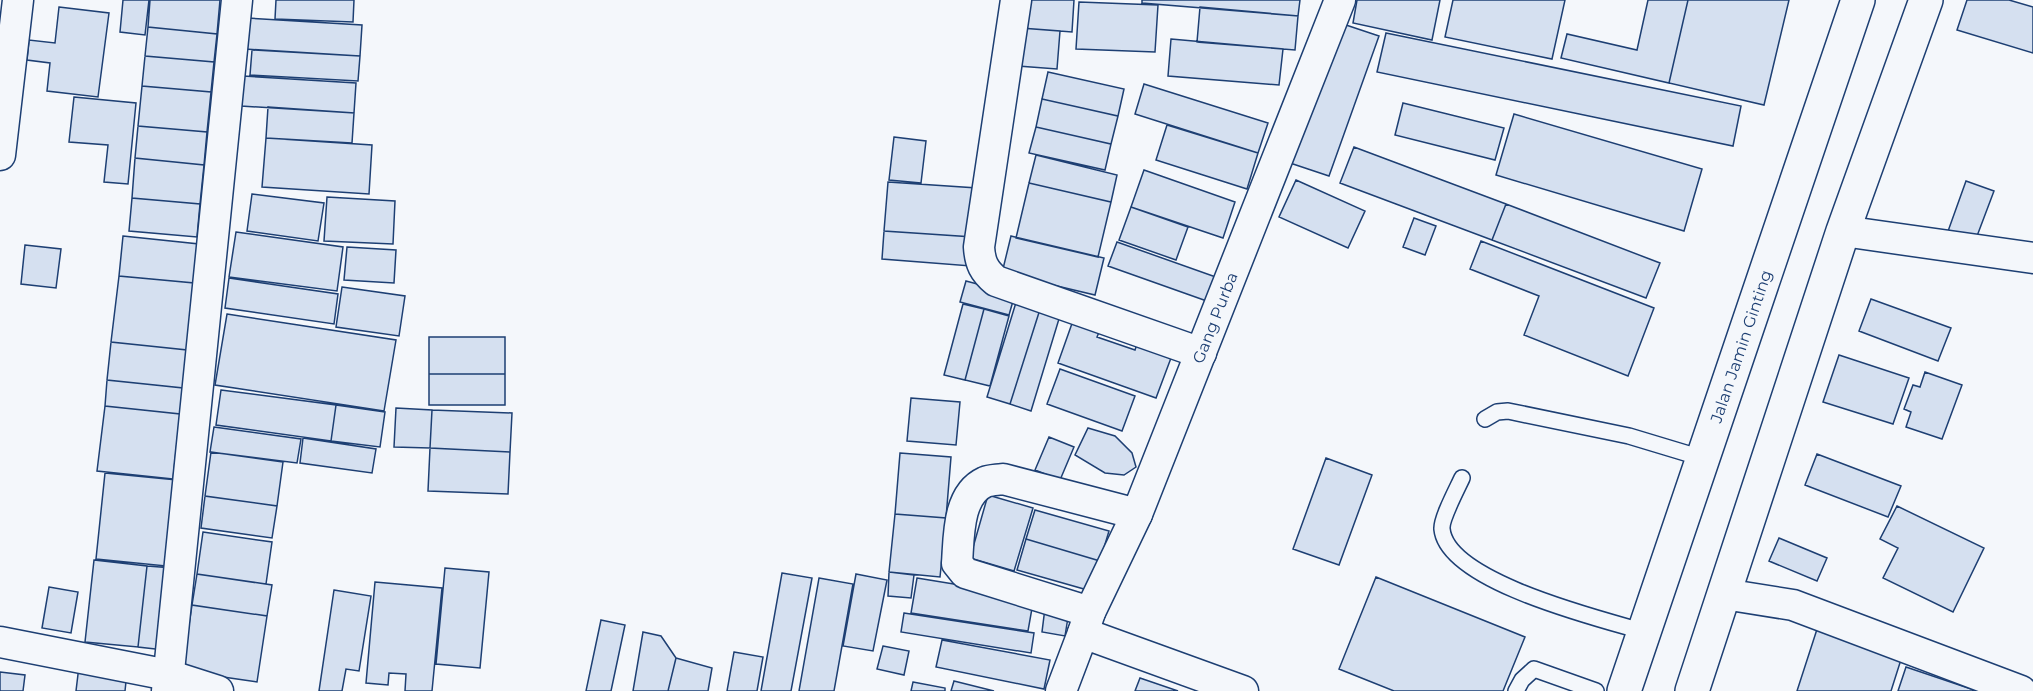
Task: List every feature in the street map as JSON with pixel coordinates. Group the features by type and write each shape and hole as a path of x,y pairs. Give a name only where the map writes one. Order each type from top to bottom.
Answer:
{"highway":[{"name":"Jalan Jamin Ginting","path":"1624,691 1858,0"},
{"path":"1692,691 1843,231 1926,0"}],"street":[{"path":"0,155 18,0"},
{"path":"168,683 237,0"},
{"path":"1016,0 979,247 979,260 985,272 996,281 1201,352"},
{"name":"Gang Purba","path":"1060,691 1087,622 1137,514 1340,0"},
{"path":"1843,231 2033,258"},
{"path":"1137,514 1003,479 984,482 968,496 959,526 957,563 960,568 982,579 1038,593 1087,622 1243,691"},
{"path":"1724,594 1793,605 2021,691"},
{"path":"0,642 168,683 218,691"}],"lane":[{"path":"1485,420 1494,413 1508,411 1629,436 1702,458"},
{"path":"1462,478 1442,528 1446,542 1456,557 1496,582 1562,608 1645,632"},
{"path":"1516,691 1522,680 1534,669 1596,691"}],"building":[{"path":"123,0 149,0 145,35 120,32"},
{"path":"150,0 220,0 217,34 148,27"},
{"path":"276,0 354,0 353,22 275,19"},
{"path":"1023,0 1074,0 1072,32 1021,28"},
{"path":"1142,0 1300,0 1298,16 1142,3"},
{"path":"1357,0 1440,0 1432,40 1353,23"},
{"path":"1453,0 1565,0 1552,59 1445,37"},
{"path":"1648,0 1688,0 1669,83 1561,58 1567,34 1637,50"},
{"path":"1688,0 1789,0 1764,105 1669,83"},
{"path":"1967,0 2009,0 2033,7 2033,53 1957,30"},
{"path":"1079,2 1158,5 1155,52 1076,49"},
{"path":"59,7 109,13 98,97 47,91 50,63 27,60 29,40 55,43"},
{"path":"1200,7 1298,16 1295,50 1197,42"},
{"path":"247,18 362,25 360,56 245,49"},
{"path":"1340,23 1379,36 1329,176 1290,163"},
{"path":"148,27 217,34 214,62 145,56"},
{"path":"1021,28 1060,31 1057,69 1018,66"},
{"path":"1386,33 1741,106 1733,146 1377,72"},
{"path":"1171,39 1283,49 1279,85 1168,76"},
{"path":"252,50 360,56 358,81 250,75"},
{"path":"145,56 214,62 211,92 142,86"},
{"path":"1048,72 1124,89 1118,116 1042,99"},
{"path":"243,76 356,83 354,113 241,106"},
{"path":"1144,84 1268,123 1258,153 1135,114"},
{"path":"142,86 211,92 207,132 138,126"},
{"path":"74,97 136,103 128,184 104,182 108,145 69,142"},
{"path":"1042,99 1118,116 1111,144 1036,127"},
{"path":"1403,103 1504,128 1495,160 1395,135"},
{"path":"268,107 354,113 352,143 266,138"},
{"path":"1514,114 1702,169 1684,231 1496,175"},
{"path":"1167,125 1258,153 1247,189 1156,160"},
{"path":"138,126 207,132 204,165 135,158"},
{"path":"1036,127 1111,144 1105,170 1029,153"},
{"path":"894,137 926,141 921,183 889,180"},
{"path":"266,138 372,145 369,194 262,187"},
{"path":"1354,147 1506,204 1492,240 1340,183"},
{"path":"1036,155 1117,175 1111,202 1029,183"},
{"path":"135,158 204,165 200,204 132,198"},
{"path":"1144,170 1235,202 1223,238 1131,207"},
{"path":"1296,180 1365,211 1348,248 1279,217"},
{"path":"1966,181 1994,191 1974,244 1947,234"},
{"path":"888,182 977,188 973,237 884,231"},
{"path":"1029,183 1111,202 1098,257 1016,238"},
{"path":"252,194 324,203 318,241 247,231"},
{"path":"327,197 395,201 393,244 324,241"},
{"path":"132,198 200,204 197,237 129,231"},
{"path":"1506,204 1660,263 1646,298 1492,240"},
{"path":"1131,207 1188,227 1176,260 1119,240"},
{"path":"1414,218 1436,226 1425,255 1403,247"},
{"path":"884,231 973,237 971,266 882,259"},
{"path":"236,232 343,247 337,291 229,277"},
{"path":"123,236 199,244 194,283 119,276"},
{"path":"1011,236 1104,258 1095,295 1002,273"},
{"path":"1481,241 1654,308 1628,376 1524,335 1539,296 1470,269"},
{"path":"1117,242 1227,281 1218,305 1108,266"},
{"path":"25,245 61,249 56,288 21,284"},
{"path":"347,247 396,250 394,283 344,280"},
{"path":"119,276 194,283 187,350 111,342"},
{"path":"229,278 338,294 334,324 225,308"},
{"path":"966,281 1015,294 1009,315 960,302"},
{"path":"342,287 405,296 399,336 336,327"},
{"path":"1018,296 1042,303 1010,404 987,397"},
{"path":"1871,299 1951,328 1938,361 1859,331"},
{"path":"1042,303 1062,309 1031,411 1010,404"},
{"path":"963,304 984,309 965,380 944,375"},
{"path":"984,309 1009,316 990,386 965,380"},
{"path":"227,314 396,340 384,411 215,385"},
{"path":"1075,315 1102,325 1097,337 1135,350 1139,338 1174,350 1156,398 1058,363"},
{"path":"429,337 505,337 505,374 429,374"},
{"path":"111,342 187,350 183,388 107,380"},
{"path":"1839,355 1909,378 1893,424 1823,402"},
{"path":"1060,369 1135,396 1122,431 1047,404"},
{"path":"1925,372 1962,385 1942,439 1906,427 1911,412 1904,409 1913,385 1920,387"},
{"path":"429,374 505,374 505,405 429,405"},
{"path":"107,380 183,388 180,414 105,406"},
{"path":"221,390 336,405 331,441 216,425"},
{"path":"911,398 960,402 956,445 907,441"},
{"path":"336,405 385,412 380,447 331,441"},
{"path":"105,406 180,414 173,479 97,471"},
{"path":"396,408 432,410 430,448 394,447"},
{"path":"432,410 512,413 510,452 430,448"},
{"path":"214,427 301,439 297,463 210,452"},
{"path":"1088,428 1115,436 1132,453 1136,467 1124,475 1105,473 1075,455"},
{"path":"1049,437 1074,447 1060,480 1035,470"},
{"path":"303,438 376,449 372,473 300,463"},
{"path":"430,448 510,452 508,494 428,491"},
{"path":"211,452 283,462 277,506 205,496"},
{"path":"900,453 951,457 946,518 895,514"},
{"path":"1817,454 1901,486 1888,517 1805,485"},
{"path":"1326,458 1372,475 1339,565 1293,549"},
{"path":"105,473 177,480 166,566 96,559"},
{"path":"988,495 1033,508 1014,571 970,558"},
{"path":"205,496 277,506 272,538 201,528"},
{"path":"1897,506 1984,548 1953,612 1883,578 1898,548 1880,539"},
{"path":"1035,510 1109,531 1100,561 1026,539"},
{"path":"895,514 946,518 940,577 889,572"},
{"path":"203,532 272,542 266,584 197,574"},
{"path":"1779,538 1827,558 1817,581 1769,561"},
{"path":"1026,539 1100,561 1091,591 1017,570"},
{"path":"94,560 147,566 138,647 85,642"},
{"path":"147,566 173,568 164,650 138,647"},
{"path":"445,568 489,572 480,668 436,664"},
{"path":"889,572 914,575 911,598 888,596"},
{"path":"782,573 812,578 791,691 761,691"},
{"path":"197,574 272,585 267,616 192,605"},
{"path":"856,574 887,580 873,651 843,646"},
{"path":"1376,577 1525,637 1503,691 1394,691 1339,669"},
{"path":"819,578 853,584 834,691 799,691"},
{"path":"917,578 1034,597 1028,631 911,613"},
{"path":"375,582 442,588 432,691 405,691 406,674 389,673 388,685 366,683"},
{"path":"49,587 78,592 71,633 42,628"},
{"path":"334,590 371,596 359,671 346,669 342,691 319,691"},
{"path":"192,605 267,616 257,682 182,671"},
{"path":"1045,608 1069,611 1065,636 1042,632"},
{"path":"904,613 1034,633 1031,653 901,632"},
{"path":"601,620 625,625 611,691 586,691"},
{"path":"1820,620 1905,647 1891,691 1797,691"},
{"path":"643,632 661,636 676,658 668,691 633,691"},
{"path":"942,640 1050,660 1044,689 936,667"},
{"path":"883,646 909,651 904,675 877,669"},
{"path":"734,652 763,657 757,691 727,691"},
{"path":"676,658 712,668 708,691 668,691"},
{"path":"79,666 127,672 125,691 76,691"},
{"path":"1906,667 1977,691 1898,691"},
{"path":"0,672 25,675 23,691 0,691"},
{"path":"1140,678 1178,691 1135,691"},
{"path":"954,681 994,691 951,691"},
{"path":"913,682 945,688 945,691 911,691"}]}
